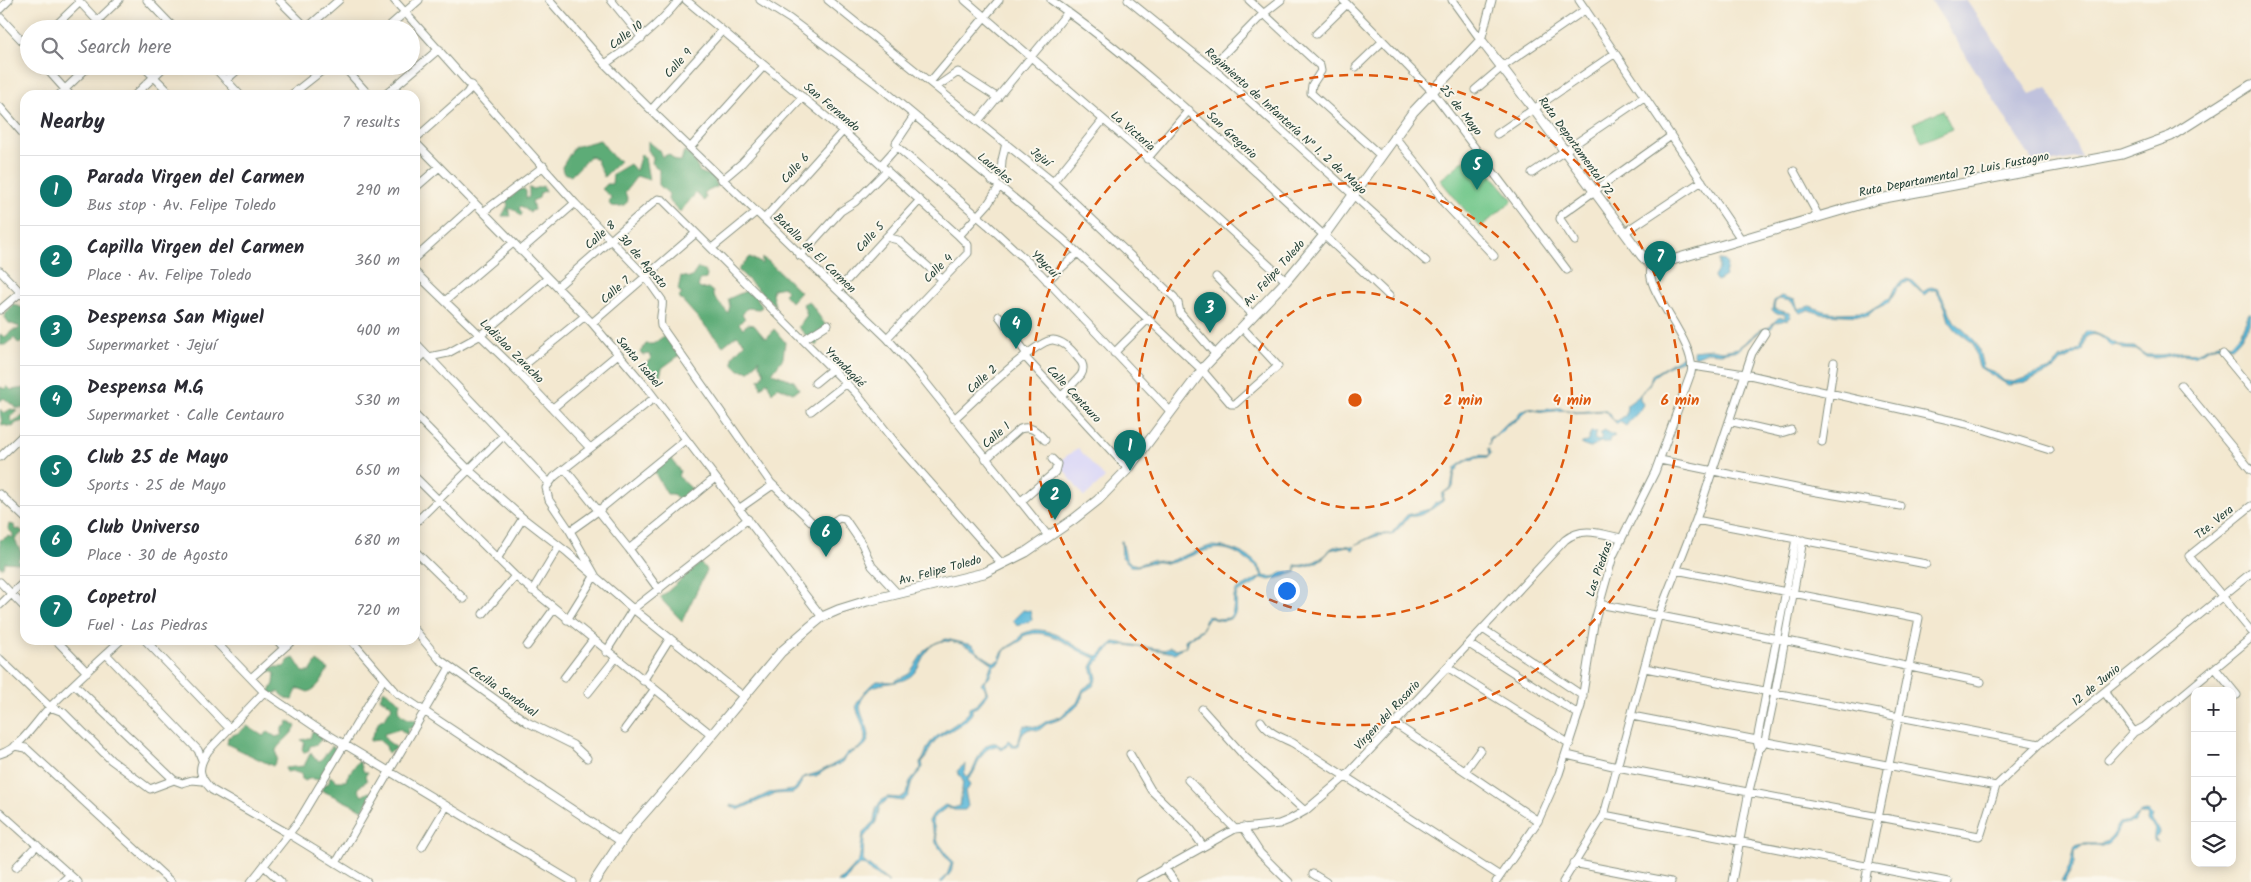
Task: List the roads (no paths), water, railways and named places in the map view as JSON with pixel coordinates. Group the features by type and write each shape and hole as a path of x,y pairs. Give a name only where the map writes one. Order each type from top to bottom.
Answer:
{"main road":[{"name":"Ruta Departamental 72","path":"1480,40 1533,108 1642,256 1652,266"},
{"name":"Av. Felipe Toledo","path":"594,882 620,841 781,652 796,637 822,617 867,601 984,573 1026,552 1098,500 1128,469 1202,370 1286,281 1325,234 1394,136 1432,91 1480,40"},
{"name":"Ruta Departamental 72 Luis Fustagno","path":"1652,266 1879,199 2122,154 2171,136 2251,85"}],"street":[{"path":"0,9 9,0"},
{"path":"61,20 79,1 98,20 119,0"},
{"path":"147,0 166,20"},
{"path":"279,0 298,20"},
{"path":"316,20 339,0"},
{"name":"30 de Agosto","path":"394,0 412,20"},
{"path":"396,20 419,0"},
{"name":"Batalla de El Carmen","path":"549,0 606,64 651,110 887,338 1049,537"},
{"path":"611,0 642,38"},
{"name":"Calle 10","path":"606,64 642,38 665,18 679,0"},
{"name":"San Fernando","path":"686,0 843,131 959,236"},
{"name":"Laureles","path":"760,0 817,39 914,116 1078,253 1202,370 1228,402 1235,404 1277,367 1277,364 1242,327"},
{"name":"Jejuí","path":"828,0 1053,182 1174,297 1180,313 1216,355"},
{"name":"La Victoria","path":"965,0 1214,215 1286,281"},
{"path":"933,84 999,0"},
{"name":"San Gregorio","path":"1051,0 1137,65 1189,110 1325,234 1388,296"},
{"name":"Regimiento de Infantería N° 1. 2 de Mayo","path":"1128,0 1211,67 1426,261"},
{"path":"1249,0 1320,66 1320,74 1312,84 1311,93 1381,156"},
{"path":"1211,67 1263,14 1281,0"},
{"path":"1452,0 1480,40"},
{"path":"1480,40 1492,0"},
{"path":"1579,0 1614,54 1742,239"},
{"path":"1316,34 1345,2"},
{"name":"25 de Mayo","path":"1345,2 1432,91 1567,270"},
{"path":"1475,90 1502,67 1586,9"},
{"path":"978,121 1068,12"},
{"path":"0,17 20,38"},
{"name":"30 de Agosto","path":"420,28 575,203 645,276 662,300 660,317 662,326 773,485 818,528 824,528 839,518 846,519 862,544 872,566 898,594"},
{"name":"Calle 9","path":"651,110 722,31"},
{"path":"1356,67 1383,41"},
{"path":"420,65 439,49"},
{"path":"1497,134 1614,54"},
{"path":"690,148 764,66"},
{"path":"933,84 958,72 998,98"},
{"path":"51,75 62,90"},
{"path":"67,90 81,75"},
{"path":"221,75 235,90"},
{"path":"226,80 232,75"},
{"path":"297,90 317,75"},
{"path":"350,75 364,90"},
{"path":"391,90 408,75"},
{"path":"139,90 153,77 167,90"},
{"path":"420,135 467,93 472,85"},
{"path":"1532,173 1644,96"},
{"path":"722,180 742,163 803,97"},
{"path":"0,107 20,127"},
{"path":"1147,158 1189,110"},
{"path":"800,256 841,211 855,202 884,167 914,116"},
{"path":"1053,182 1103,120"},
{"name":"Calle 6","path":"764,219 843,131"},
{"path":"1394,136 1430,180 1444,203 1494,256"},
{"path":"1575,241 1560,217 1671,136"},
{"path":"992,181 1001,176 1006,143"},
{"name":"Ybycuí","path":"896,145 1047,281 1170,411"},
{"name":"Santa Isabel","path":"420,146 438,168 476,204 585,316 618,354 740,508 822,617"},
{"path":"483,212 544,166"},
{"path":"420,184 438,168"},
{"path":"1794,171 1819,217"},
{"path":"1625,232 1702,181"},
{"path":"968,245 959,236 988,204 999,187"},
{"name":"Yrendagüé","path":"658,199 663,200 847,383 897,445 1002,564"},
{"name":"Calle 8","path":"557,287 658,199"},
{"name":"Calle 5","path":"838,290 920,200"},
{"path":"520,251 575,203"},
{"path":"420,254 476,204"},
{"path":"712,248 756,212"},
{"path":"965,230 968,245"},
{"name":"Calle 7","path":"592,324 696,233"},
{"path":"886,237 898,240 942,279"},
{"path":"445,301 512,243"},
{"name":"Calle 4","path":"887,338 942,279 956,267 968,253 968,245"},
{"path":"1047,281 1078,253"},
{"path":"1652,266 1649,277 1673,319 1692,363 1967,424 2050,450"},
{"path":"0,271 20,291"},
{"path":"1216,277 1254,314"},
{"path":"420,360 427,355 448,353 481,335 548,278"},
{"name":"Ladislao Zaracho","path":"420,279 481,335 590,448"},
{"path":"0,310 20,296"},
{"path":"517,371 585,316"},
{"name":"Calle Centauro","path":"999,316 1026,355 1128,469"},
{"path":"1114,353 1148,319"},
{"path":"803,340 828,324"},
{"path":"1563,882 1604,815 1646,668 1658,617 1696,520 1752,353 1765,333"},
{"name":"Calle 2","path":"954,419 1039,344 1052,340 1066,345 1080,360 1084,371 1061,396"},
{"path":"420,347 548,482"},
{"path":"441,369 448,353"},
{"path":"552,408 618,354"},
{"path":"2223,354 2251,388"},
{"path":"1822,442 1834,362"},
{"name":"Las Piedras","path":"1498,879 1538,821 1566,755 1583,696 1599,604 1613,556 1660,460 1692,363"},
{"path":"815,383 832,369"},
{"path":"812,410 847,383"},
{"path":"2181,385 2251,470"},
{"path":"595,576 570,531 548,500 546,494 548,482 654,398"},
{"path":"420,420 468,469 523,518 567,552 633,609 744,696"},
{"path":"1730,421 1781,433 1791,430"},
{"name":"Calle 1","path":"986,459 1020,429 1027,427 1034,429 1045,440"},
{"path":"420,518 504,435"},
{"path":"0,457 20,440"},
{"path":"570,531 598,511 685,440"},
{"path":"1020,502 1055,472 1057,464 1052,459"},
{"path":"1660,460 1712,472 1900,506"},
{"path":"565,469 629,548 659,590"},
{"path":"629,548 715,478"},
{"path":"420,482 497,560 532,591 592,641 712,735"},
{"path":"740,508 773,485"},
{"path":"0,494 20,513"},
{"name":"Tte. Vera","path":"2222,597 2189,558 2190,555 2251,506"},
{"path":"497,560 523,518"},
{"path":"606,652 633,609 748,520"},
{"path":"1696,520 1926,564"},
{"name":"Virgen del Rosario","path":"1140,882 1164,867 1239,828 1279,824 1304,811 1345,777 1535,571 1573,534 1592,532 1621,538"},
{"path":"1759,750 1757,740 1766,692 1780,639 1800,540"},
{"path":"567,552 578,545"},
{"path":"532,591 559,546"},
{"path":"420,556 464,599"},
{"path":"1676,570 1919,618 1887,765 1865,882"},
{"name":"12 de Junio","path":"1878,816 1976,836 1981,834 1996,786 2040,744 2251,573"},
{"path":"483,614 515,576"},
{"path":"567,620 595,576"},
{"path":"0,582 20,603"},
{"path":"0,605 20,586"},
{"path":"2222,597 2251,631"},
{"path":"1599,604 1658,617 1780,639 1981,682"},
{"path":"527,646 554,609"},
{"path":"1483,629 1583,696"},
{"name":"Cecilia Sandoval","path":"420,636 439,659 527,722 573,745 587,758"},
{"path":"643,681 670,638"},
{"path":"2108,760 2134,732 2144,727 2251,638"},
{"path":"1732,882 1749,791 1759,750 1765,741 1775,693 1780,639"},
{"path":"564,678 592,641"},
{"path":"1469,644 1578,714"},
{"path":"61,645 87,672"},
{"path":"0,754 14,746 26,735 50,707 115,645"},
{"path":"150,645 229,728"},
{"path":"219,645 264,692 282,706 446,807 573,882"},
{"path":"251,678 287,645"},
{"path":"355,645 397,693 620,841"},
{"path":"106,654 198,750 202,760"},
{"path":"588,693 615,658"},
{"path":"0,659 50,707 63,712 90,742 98,746 111,760 141,784 150,789 174,780"},
{"path":"336,863 450,667"},
{"path":"1446,667 1570,744"},
{"path":"1646,668 2040,744"},
{"path":"2215,668 2237,694"},
{"path":"251,882 289,834 384,678"},
{"path":"74,684 174,780 182,783 192,780 203,781"},
{"path":"625,729 654,690"},
{"path":"264,692 229,728 202,760 200,772 203,781 212,790 367,882"},
{"path":"2105,693 2134,732"},
{"path":"1202,709 1245,757 1304,811"},
{"path":"1632,716 1996,786"},
{"path":"1261,721 1265,728 1293,743 1498,879"},
{"path":"1394,723 1538,821"},
{"path":"26,735 26,748"},
{"path":"14,746 26,748 171,882"},
{"path":"1465,771 1480,750"},
{"path":"1130,754 1151,790 1190,828 1203,846"},
{"path":"1566,755 1617,767 1878,816"},
{"path":"1188,780 1239,828 1288,882"},
{"path":"422,847 446,807"},
{"path":"0,812 78,882"},
{"path":"1604,815 1948,882"},
{"path":"16,867 37,845"},
{"path":"1573,863 1671,882"},
{"path":"264,866 281,882"},
{"path":"1164,867 1175,882"},
{"path":"1313,874 1326,882"},
{"path":"62,882 70,875"}],"water":[{"path":"1719,260 1725,261 1727,265 1725,276 1717,281 1714,277 1719,268"},
{"path":"1907,279 1913,281 1923,292 1931,287 1938,289 1954,321 1975,341 1983,368 1994,372 2004,381 2014,382 2053,368 2060,359 2081,348 2086,331 2093,332 2121,346 2134,347 2146,355 2181,352 2196,353 2218,343 2231,344 2240,334 2249,313 2251,313 2251,318 2245,332 2232,347 2216,345 2194,356 2183,354 2156,358 2146,357 2137,350 2123,349 2118,345 2112,346 2097,335 2090,335 2086,337 2083,350 2062,361 2055,369 2025,383 2008,385 1979,367 1973,343 1956,330 1949,321 1945,307 1936,290 1930,290 1924,295 1909,281 1898,287 1888,303 1875,309 1867,316 1822,314 1809,310 1800,313 1791,301 1779,299 1775,302 1774,309 1789,313 1791,317 1789,319 1774,323 1771,329 1762,330 1738,350 1721,353 1707,352 1695,357 1693,351 1711,349 1722,351 1738,348 1760,330 1769,327 1778,318 1786,317 1784,314 1775,313 1772,310 1774,301 1781,296 1795,300 1798,309 1810,306 1836,313 1867,312 1890,298 1895,287"},
{"path":"1685,355 1684,360 1658,373 1641,393 1650,382 1652,375"},
{"path":"1640,395 1640,400 1643,404 1638,413 1626,426 1620,422 1617,424 1613,420 1617,421 1626,415 1627,405"},
{"path":"1528,408 1540,410 1559,408 1576,412 1604,410 1609,413 1603,411 1578,413 1566,410 1543,412 1529,409 1519,419 1507,425 1503,431 1491,438 1489,445 1490,437 1494,436 1507,423 1517,418 1520,412"},
{"path":"1604,430 1615,436 1610,438 1609,442 1600,442 1590,448 1582,445 1582,443 1587,442 1591,432 1597,432 1594,439 1599,441 1602,438 1600,434"},
{"path":"1488,448 1491,453 1488,457 1470,460 1459,467 1454,475 1453,487 1444,493 1443,501 1423,514 1410,516 1392,535 1377,536 1359,543 1376,534 1391,534 1407,515 1430,509 1434,504 1442,500 1442,494 1451,487 1455,468 1474,457 1487,456 1489,454"},
{"path":"1121,541 1126,559 1137,565 1152,560 1167,562 1210,546 1218,546 1234,550 1249,557 1255,562 1264,576 1267,577 1273,577 1284,572 1296,572 1271,580 1261,578 1253,585 1237,593 1235,614 1232,617 1225,620 1217,620 1209,617 1203,627 1207,615 1218,619 1229,618 1233,611 1236,591 1262,576 1257,567 1243,557 1224,549 1206,550 1170,563 1156,562 1131,566 1122,557"},
{"path":"1347,546 1330,550 1332,548"},
{"path":"1330,550 1324,557 1315,563 1305,566 1296,566 1296,572 1295,565 1306,565 1314,562"},
{"path":"1023,610 1030,611 1032,620 1017,626 1013,620"},
{"path":"1203,628 1187,640 1187,647 1181,648 1175,653 1126,645 1112,646 1094,666 1097,678 1093,686 1083,692 1081,702 1074,709 1061,719 1046,724 1039,730 1029,729 1023,733 1017,747 1012,747 1010,743 1002,750 996,746 985,751 967,780 970,786 965,791 968,806 965,810 954,810 947,807 932,819 938,842 953,863 951,872 943,882 939,882 947,875 951,864 936,843 929,821 933,814 945,805 953,808 960,806 963,781 957,771 965,764 964,775 968,777 985,746 996,743 1002,748 1009,740 1015,745 1025,725 1038,727 1047,721 1060,717 1077,703 1083,689 1093,682 1094,677 1091,667 1096,658 1052,636 1033,634 1023,636 1022,640 1005,650 1000,662 994,665 989,678 984,682 988,694 977,707 972,709 969,717 934,742 922,762 923,767 912,782 906,798 902,801 888,799 880,806 876,822 864,837 863,861 889,882 861,864 852,871 845,882 837,882 844,878 859,861 863,833 874,821 876,809 880,802 887,797 900,798 906,794 910,781 921,768 920,763 931,742 965,717 969,712 969,708 976,705 986,693 985,688 981,684 987,677 992,663 965,645 945,641 939,642 946,639 972,645 979,653 993,662 999,660 1004,650 1017,641 1022,634 1033,630 1042,630 1059,636 1082,650 1098,656 1114,642 1165,650 1170,647 1175,649 1186,646 1185,640"},
{"path":"932,645 912,675 893,682 909,674 925,650"},
{"path":"877,681 893,682 871,688 865,693 861,701 861,712 869,733 866,744 862,748 847,756 839,764 816,776 804,778 793,793 774,794 738,810 730,805 740,807 769,793 794,790 803,777 817,773 842,760 847,753 858,749 865,741 865,735 856,705 865,691"},
{"path":"2148,812 2153,816 2151,822 2158,828 2159,833 2155,840 2159,842 2154,841 2155,830 2147,821 2148,815 2138,815 2134,822 2120,825 2114,838 2107,845 2083,845 2075,851 2075,863 2065,882 2061,882 2071,864 2075,846 2084,844 2104,843 2112,836 2119,823 2130,821 2140,813"}],"place":[{"name":"Club 25 de Mayo","path":"1477,190"},
{"name":"Copetrol","path":"1660,282"},
{"name":"Despensa San Miguel","path":"1210,333"},
{"name":"Despensa M.G","path":"1016,349"},
{"name":"Parada Virgen del Carmen","path":"1130,471"},
{"name":"Capilla Virgen del Carmen","path":"1055,520"},
{"name":"Club Universo","path":"826,557"}]}
